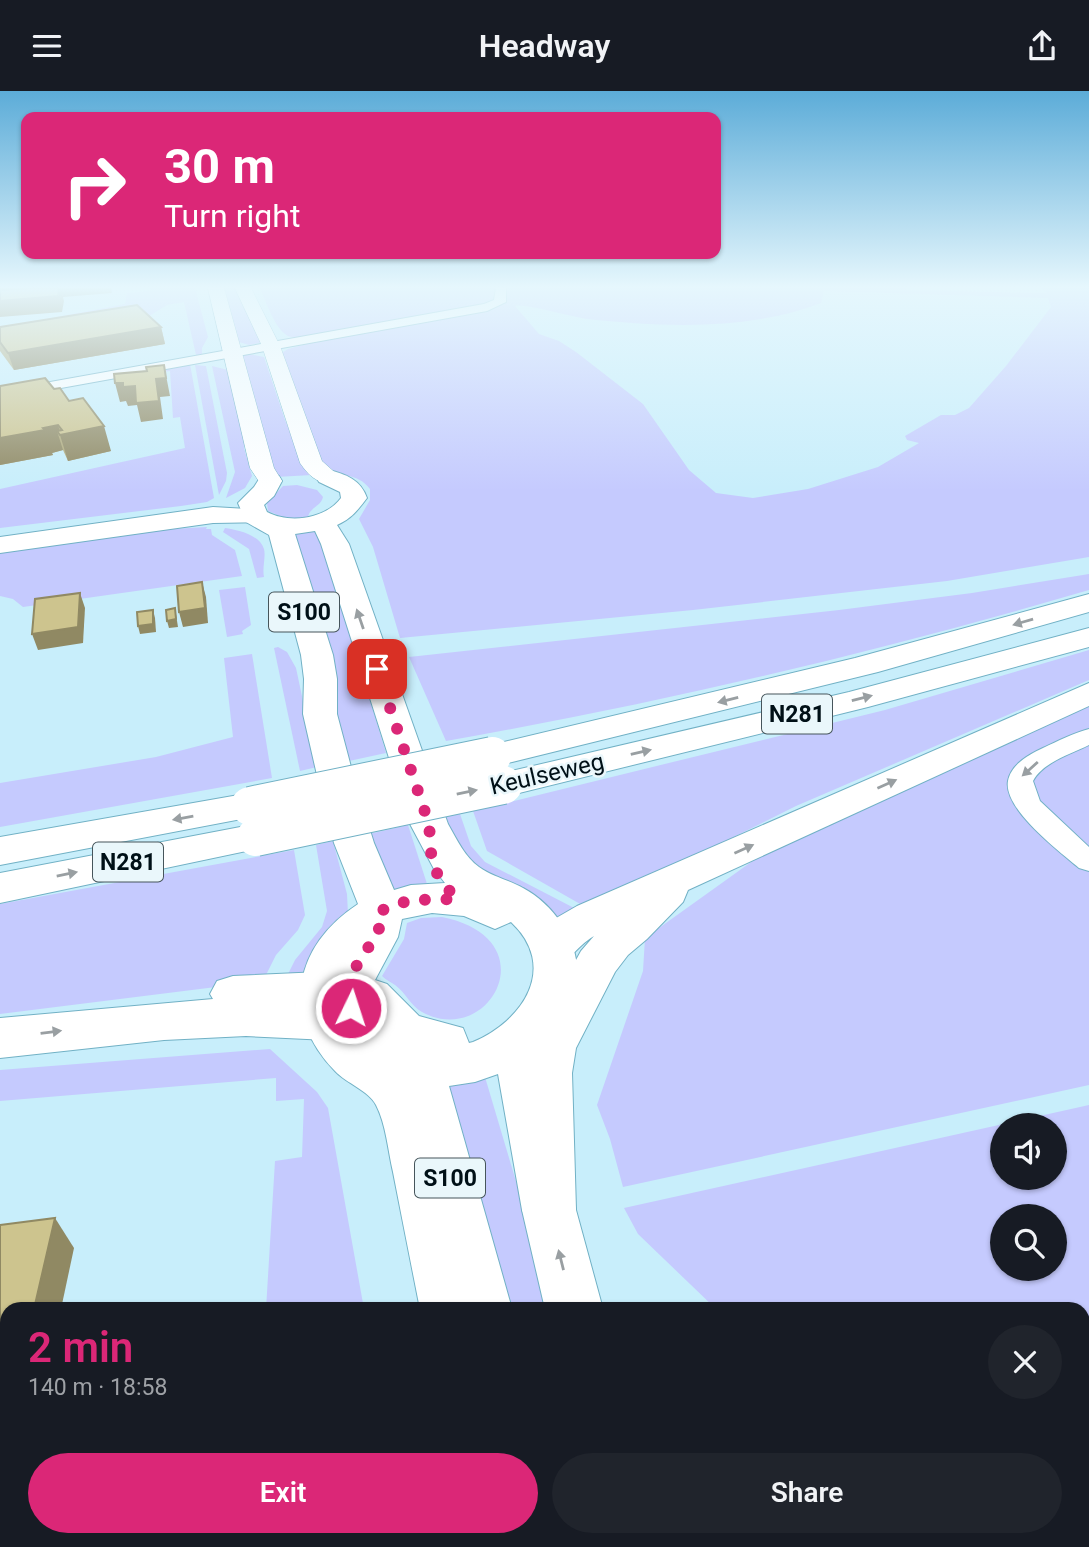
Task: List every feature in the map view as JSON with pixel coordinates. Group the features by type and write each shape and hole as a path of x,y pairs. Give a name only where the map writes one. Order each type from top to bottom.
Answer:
{"main road":[{"path":"260,502 288,526 332,526 351,504 354,493 345,483 328,477"},
{"path":"0,532 207,506 260,502 300,478 319,481 337,491 337,501 323,514 332,526"},
{"path":"0,545 144,525 167,527 207,523 238,527 260,535 260,502"},
{"name":"S100","path":"260,502 282,535 320,674 318,709 355,843 359,913 368,919 410,900 472,894"},
{"name":"S100","path":"332,526 429,824 432,865 445,886 517,903 529,912 543,929 552,949 555,977 546,1007 501,1041 456,1042 420,1038 399,1028 371,996 352,1029"},
{"name":"Keulseweg","path":"498,770 1089,603"},
{"name":"Keulseweg","path":"0,888 253,822 869,696 1089,637"},
{"path":"552,949 566,932 592,917 1089,692"},
{"name":"Keulseweg","path":"0,851 253,822"},
{"path":"549,1210 548,1073 553,1045 575,1009 597,963 613,943 632,928 682,877"},
{"name":"S100","path":"472,894 485,907 499,915 520,937 526,950 529,979 525,995 501,1041"},
{"path":"352,1029 333,954 368,919"},
{"path":"0,1038 101,1027 206,1034 352,1029 419,1065 442,1067 501,1041 572,1302"},
{"name":"S100","path":"352,1029 383,1080 397,1094 412,1139 447,1302"},
{"name":"S100","path":"352,1029 420,1079 429,1096 481,1302"}],"street":[{"path":"0,395 216,356"},
{"name":"S100","path":"233,356 260,502"},
{"path":"274,356 311,463 328,477"},
{"path":"1089,736 1027,769 1020,782 1020,793 1029,807 1089,861"}],"shaded area":[{"path":"242,356 264,357 285,420 312,475 276,477"},
{"path":"281,356 581,356 643,404 689,470 716,493 753,498 808,489 878,467 919,443 907,440 905,436 941,415 955,415 969,408 1014,356 1089,356 1089,557 947,581 693,610 400,638 373,547 359,519 370,500 370,489 353,477 334,473 322,466 306,432"},
{"path":"190,364 214,498 207,502 181,506 0,528 0,489 185,448 180,417 173,418 170,371 140,376 140,373"},
{"path":"195,365 206,366 227,473 219,495"},
{"path":"212,366 228,370 246,426 244,448 252,476 245,488 226,498 235,472"},
{"path":"297,485 317,490 323,497 310,511 308,518 285,518 268,511 267,503 283,486"},
{"path":"207,527 206,529 211,529 212,535 235,550 242,576 23,607 13,599 0,596 0,553 171,529"},
{"path":"225,528 247,534 261,544 264,549 264,577 257,578 249,549 223,532"},
{"path":"316,528 386,753 349,761 290,530"},
{"path":"1089,574 1089,590 850,655 689,693 446,741 409,657 839,610 972,593"},
{"path":"245,587 251,625 242,631 243,634 227,637 219,590"},
{"path":"278,647 287,652 296,668 317,767 300,771 274,648"},
{"path":"1089,650 1089,680 796,806 589,909 487,851 473,811 885,710"},
{"path":"252,654 272,778 0,827 0,783 156,757 233,737 224,658"},
{"path":"1089,702 1089,1085 623,1187 610,1139 597,1105 643,971 645,938 754,860"},
{"path":"460,814 471,846 485,862 578,910 561,926 463,862 446,817"},
{"path":"408,825 428,887 395,898 369,834"},
{"path":"333,841 347,894 348,914 316,969 285,980 295,960 322,927 327,911 316,845"},
{"path":"294,850 305,915 298,930 276,955 265,977 232,985 0,1014 0,904"},
{"path":"442,917 475,929 494,946 501,966 498,987 486,1004 469,1016 447,1019 422,1012 399,988 382,976 404,939 407,923 421,918"},
{"path":"270,1049 317,1092 328,1108 363,1302 266,1302 275,1161 302,1157 304,1099 276,1101 276,1078 0,1101 0,1070"},
{"path":"485,1077 526,1215 545,1302 493,1302 439,1083"},
{"path":"1089,1105 1089,1302 709,1302 638,1234 624,1208 990,1127 990,1190 1067,1190 1067,1113 1053,1113"}],"building":[{"path":"164,365 166,378 156,379 159,401 136,403 135,386 123,387 123,383 115,383 114,374 147,371 146,367"},
{"path":"45,378 54,389 60,388 69,401 83,398 104,426 60,435 57,431 62,430 58,425 0,438 0,386"},
{"path":"202,582 205,608 179,612 177,586"},
{"path":"80,593 78,627 32,634 35,599"},
{"path":"175,608 176,619 167,621 166,610"},
{"path":"153,610 153,624 138,626 137,612"},
{"path":"55,1218 36,1302 0,1302 0,1225"}],"route":[{"path":"351,1008 353,976 363,955 379,933 382,920 380,911 410,900 441,897 457,899 432,865 429,824 377,669"}]}
